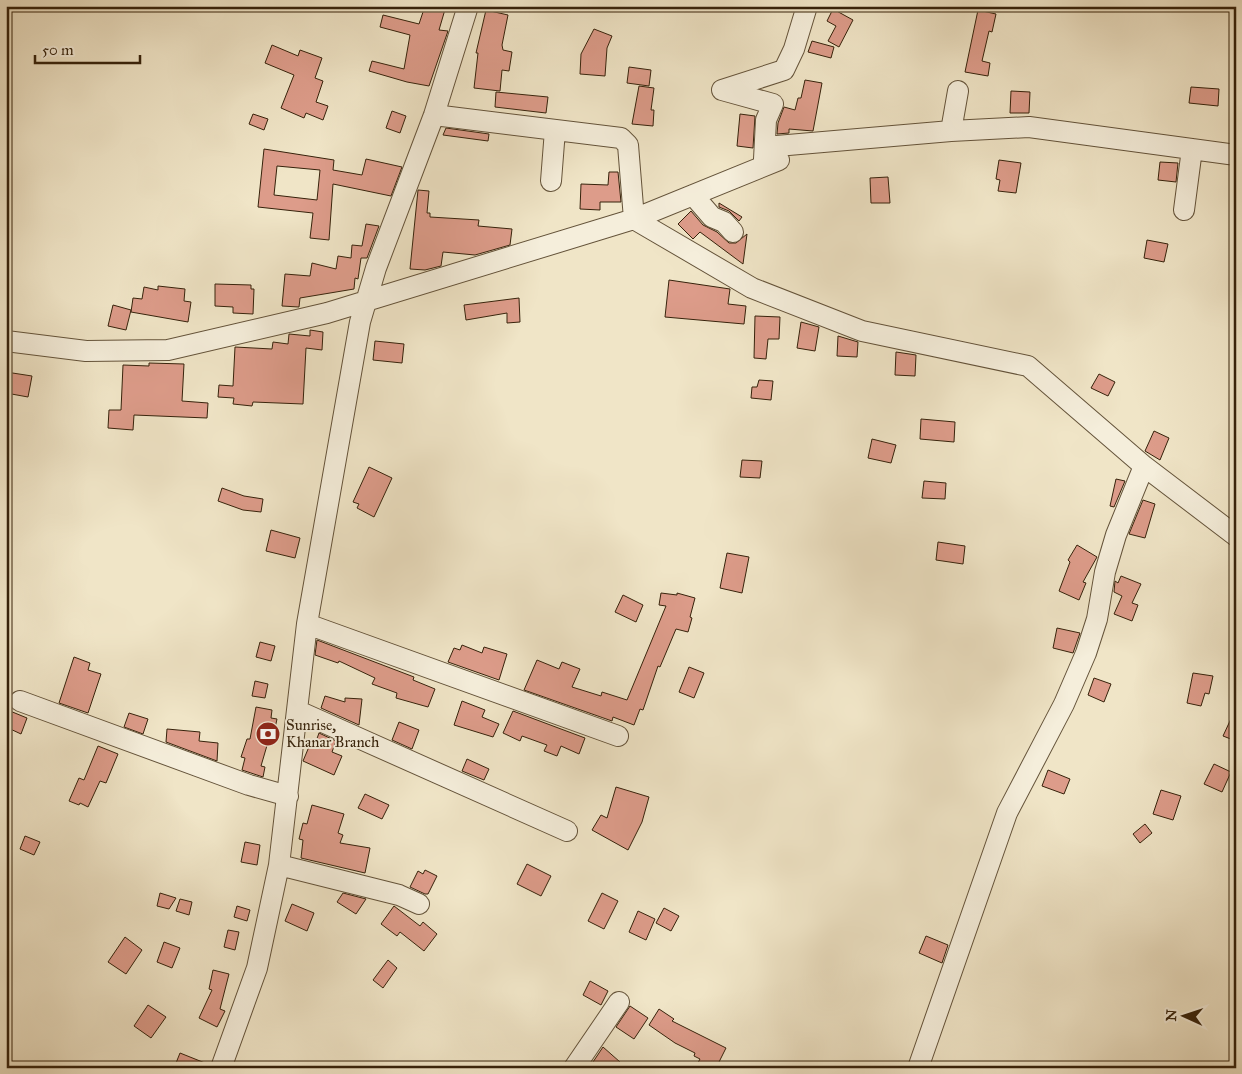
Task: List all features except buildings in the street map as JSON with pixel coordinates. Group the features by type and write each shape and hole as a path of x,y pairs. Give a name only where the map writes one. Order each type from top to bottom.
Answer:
{"street":[{"path":"221,1068 257,968 279,865 307,624 360,322 376,268 434,115 468,6"},
{"path":"764,166 766,120 773,104 722,90 784,70 794,49 807,6"},
{"path":"951,131 958,90"},
{"path":"434,115 626,140 634,219"},
{"path":"6,341 86,351 168,350 366,302 634,219 779,160 765,147 951,131 1028,127 1236,155"},
{"path":"551,181 555,130"},
{"path":"1184,210 1192,149"},
{"path":"693,195 712,217 724,222 733,232"},
{"path":"634,219 752,288 862,331 1028,366 1144,466 1236,536"},
{"path":"918,1068 1007,812 1064,704 1086,653 1097,619 1105,572 1116,535 1144,466"},
{"path":"307,624 618,736"},
{"path":"20,701 222,775 288,796"},
{"path":"298,711 567,831"},
{"path":"279,865 399,895 419,904"},
{"path":"574,1068 620,1002"}],"place":[{"name":"Sunrise, Khanar Branch","path":"268,734"}]}
